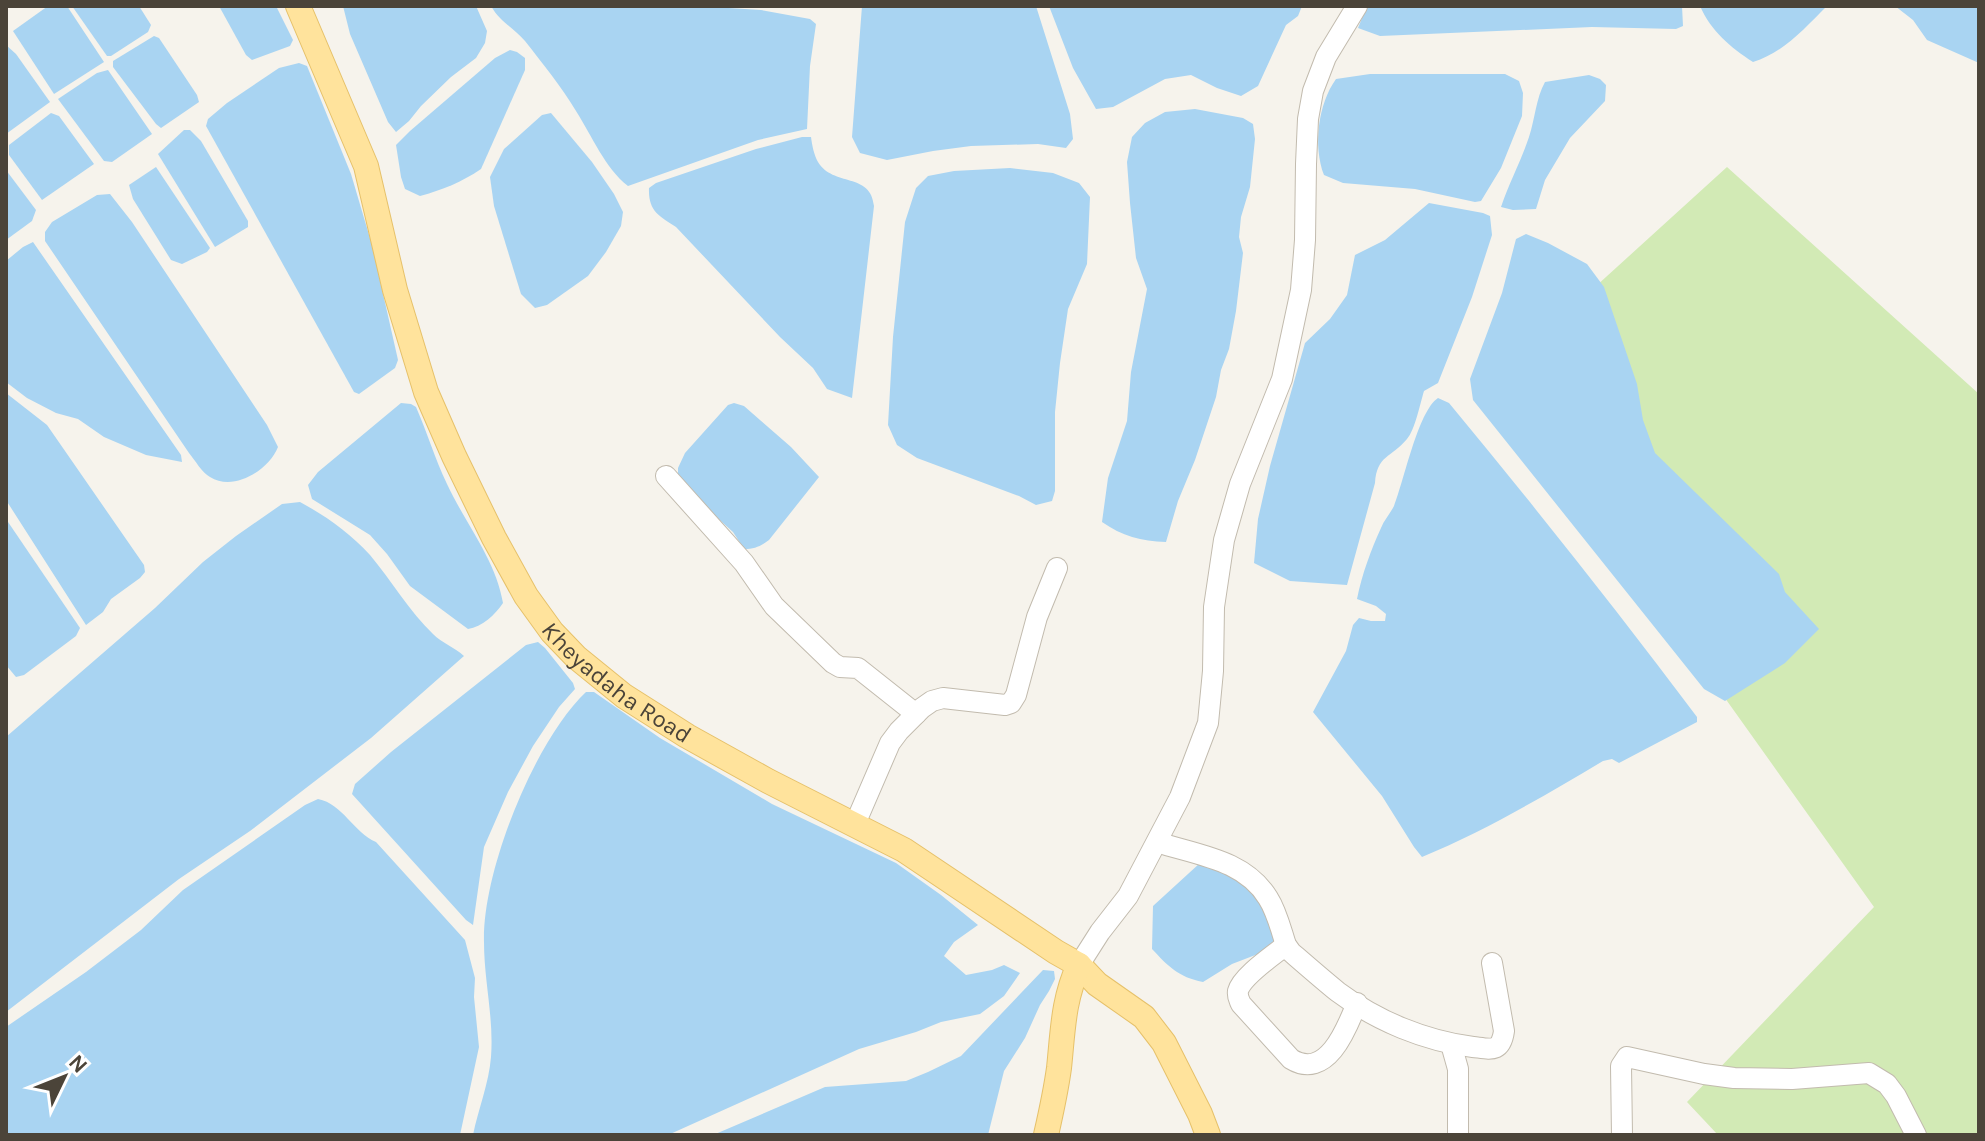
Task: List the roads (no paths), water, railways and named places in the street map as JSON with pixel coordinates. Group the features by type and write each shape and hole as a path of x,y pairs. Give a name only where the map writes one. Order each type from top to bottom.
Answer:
{"main road":[{"name":"Kheyadaha Road","path":"298,6 366,166 395,290 426,392 494,538 526,596 552,632 624,696 687,736 904,850 1011,923 1082,961 1097,984 1144,1017 1164,1043 1208,1135"},
{"path":"1046,1135 1059,1065 1065,1003 1070,984 1082,961"}],"street":[{"path":"1082,961 1128,896 1157,842 1180,797 1208,723 1214,607 1224,540 1240,484 1282,379 1301,290 1308,119 1313,91 1326,57 1357,6"},
{"path":"666,476 744,563 774,606 833,663 840,667 858,668 916,714"},
{"path":"855,824 890,743 932,701 943,698 1005,705 1011,703 1016,695 1037,617 1057,568"},
{"path":"1157,842 1227,863 1249,878 1268,898 1291,952 1339,993 1378,1016 1420,1035 1451,1044 1491,1049 1498,1047 1503,1041 1504,1031 1492,963"},
{"path":"1286,945 1249,976 1237,995 1241,1004 1291,1059 1300,1064 1310,1064 1328,1055 1338,1045 1357,1003"},
{"path":"1451,1044 1458,1069 1458,1135"},
{"path":"1622,1135 1621,1066 1627,1057 1734,1078 1792,1079 1869,1073 1887,1084 1916,1135"}],"water":[{"path":"48,6 67,6 104,62 54,94 13,31"},
{"path":"72,6 139,6 151,25 148,32 107,56"},
{"path":"219,6 276,6 293,40 290,46 252,60 246,55"},
{"path":"343,6 476,6 487,31 485,43 476,58 451,77 396,132 388,122 350,34"},
{"path":"491,6 696,6 761,10 810,19 816,24 807,129 758,140 628,186 606,161 545,67"},
{"path":"862,6 1036,6 1070,114 1073,139 1066,148 1038,144 971,146 887,160 860,153 852,137"},
{"path":"1049,6 1302,6 1298,16 1286,25 1258,86 1241,96 1191,75 1165,79 1113,107 1096,109 1073,68"},
{"path":"1367,6 1682,6 1683,26 1676,29 1592,27 1380,36 1358,28"},
{"path":"1700,6 1827,6 1784,46 1753,62 1722,38"},
{"path":"1895,6 1979,6 1979,63 1927,40 1913,20"},
{"path":"154,36 159,38 199,102 161,128 113,67 113,61"},
{"path":"6,45 16,54 50,102 6,134"},
{"path":"510,50 525,58 525,70 481,169 452,185 420,196 405,189 396,145 495,58"},
{"path":"299,63 307,66 351,174 372,245 398,360 395,368 359,394 354,392 206,126 208,119 227,103 279,68"},
{"path":"108,70 152,134 112,162 104,161 58,99 97,73"},
{"path":"1370,74 1505,74 1519,81 1523,93 1522,116 1501,168 1481,201 1415,189 1343,183 1324,175 1318,138 1321,113 1330,89 1336,79"},
{"path":"1589,75 1606,85 1605,101 1570,138 1545,180 1536,209 1501,207 1529,137 1545,82"},
{"path":"1195,109 1243,118 1253,124 1255,139 1250,187 1241,217 1239,237 1243,253 1229,349 1216,397 1166,542 1124,534 1102,522 1108,478 1127,421 1131,372 1147,289 1136,258 1130,203 1127,162 1132,137 1145,123 1165,112"},
{"path":"51,113 59,116 94,164 42,200 9,155 9,145"},
{"path":"551,113 592,162 623,212 621,226 588,276 547,305 535,308 521,294 494,206 490,177 504,149 542,115"},
{"path":"184,130 190,130 201,141 248,221 248,227 215,247 158,154"},
{"path":"802,137 811,137 813,150 825,170 866,188 874,206 852,398 827,389 813,368 676,227 656,212 650,202 649,188 656,183"},
{"path":"156,167 210,248 182,264 171,260 133,199 129,185"},
{"path":"1010,168 1053,173 1079,183 1090,197 1087,264 1068,309 1060,363 1055,412 1055,491 1052,501 1036,505 917,458 897,445 888,425 905,222 916,188 928,176 954,171"},
{"path":"6,170 36,210 32,221 6,240"},
{"path":"110,194 132,222 267,425 278,447 267,464 250,476 229,482 219,481 201,469 45,241 45,232 52,222 97,195"},
{"path":"1429,203 1490,216 1492,235 1472,297 1438,383 1424,391 1410,435 1379,467 1347,585 1290,581 1254,563 1258,519 1270,466 1305,343 1330,319 1347,295 1355,255 1385,240"},
{"path":"1526,234 1587,264 1604,287 1637,384 1643,420 1655,453 1779,574 1785,592 1819,629 1785,663 1725,701 1704,689 1473,400 1470,379 1502,293 1516,239"},
{"path":"33,242 181,455 182,462 146,455 104,437 78,419 56,413 27,398 6,382 6,261"},
{"path":"6,393 47,425 144,565 145,572 140,578 111,599 103,612 86,625 6,500"},
{"path":"1438,398 1449,403 1544,519 1667,677 1697,717 1697,722 1619,763 1612,759 1603,761 1491,824 1422,857 1382,796 1313,712 1346,651 1353,625 1359,618 1385,621 1386,614 1376,606 1357,599 1359,590 1382,525 1394,506 1418,431"},
{"path":"401,403 416,407 447,484 487,557 499,587 503,603 488,620 473,628 468,629 410,586 370,535 312,499 308,485 318,472"},
{"path":"728,405 744,406 791,447 819,477 769,540 748,549 744,549 733,532 713,514 698,505 678,482 678,468 685,453"},
{"path":"300,502 354,539 425,625 464,656 371,738 250,831 179,879 6,1012 6,737 155,608 203,562 282,504"},
{"path":"6,519 80,628 76,636 24,675 16,677 6,665"},
{"path":"538,642 575,689 533,746 508,792 484,847 473,925 352,794 355,784 391,752 526,645"},
{"path":"586,692 594,692 660,738 772,804 896,863 941,895 978,925 954,942 944,956 966,975 1004,965 1020,973 1004,996 980,1014 941,1022 859,1049 668,1135 473,1135 491,1057 484,942 492,880 515,808 531,773 548,741"},
{"path":"318,799 334,806 376,842 465,940 475,978 479,1047 460,1135 6,1135 6,1027 141,930 183,890"},
{"path":"1200,863 1253,886 1276,937 1273,946 1232,964 1203,982 1174,970 1152,949 1153,906"},
{"path":"1043,970 1054,971 1055,979 1004,1071 988,1135 713,1135 825,1087 906,1081 961,1056"}]}
